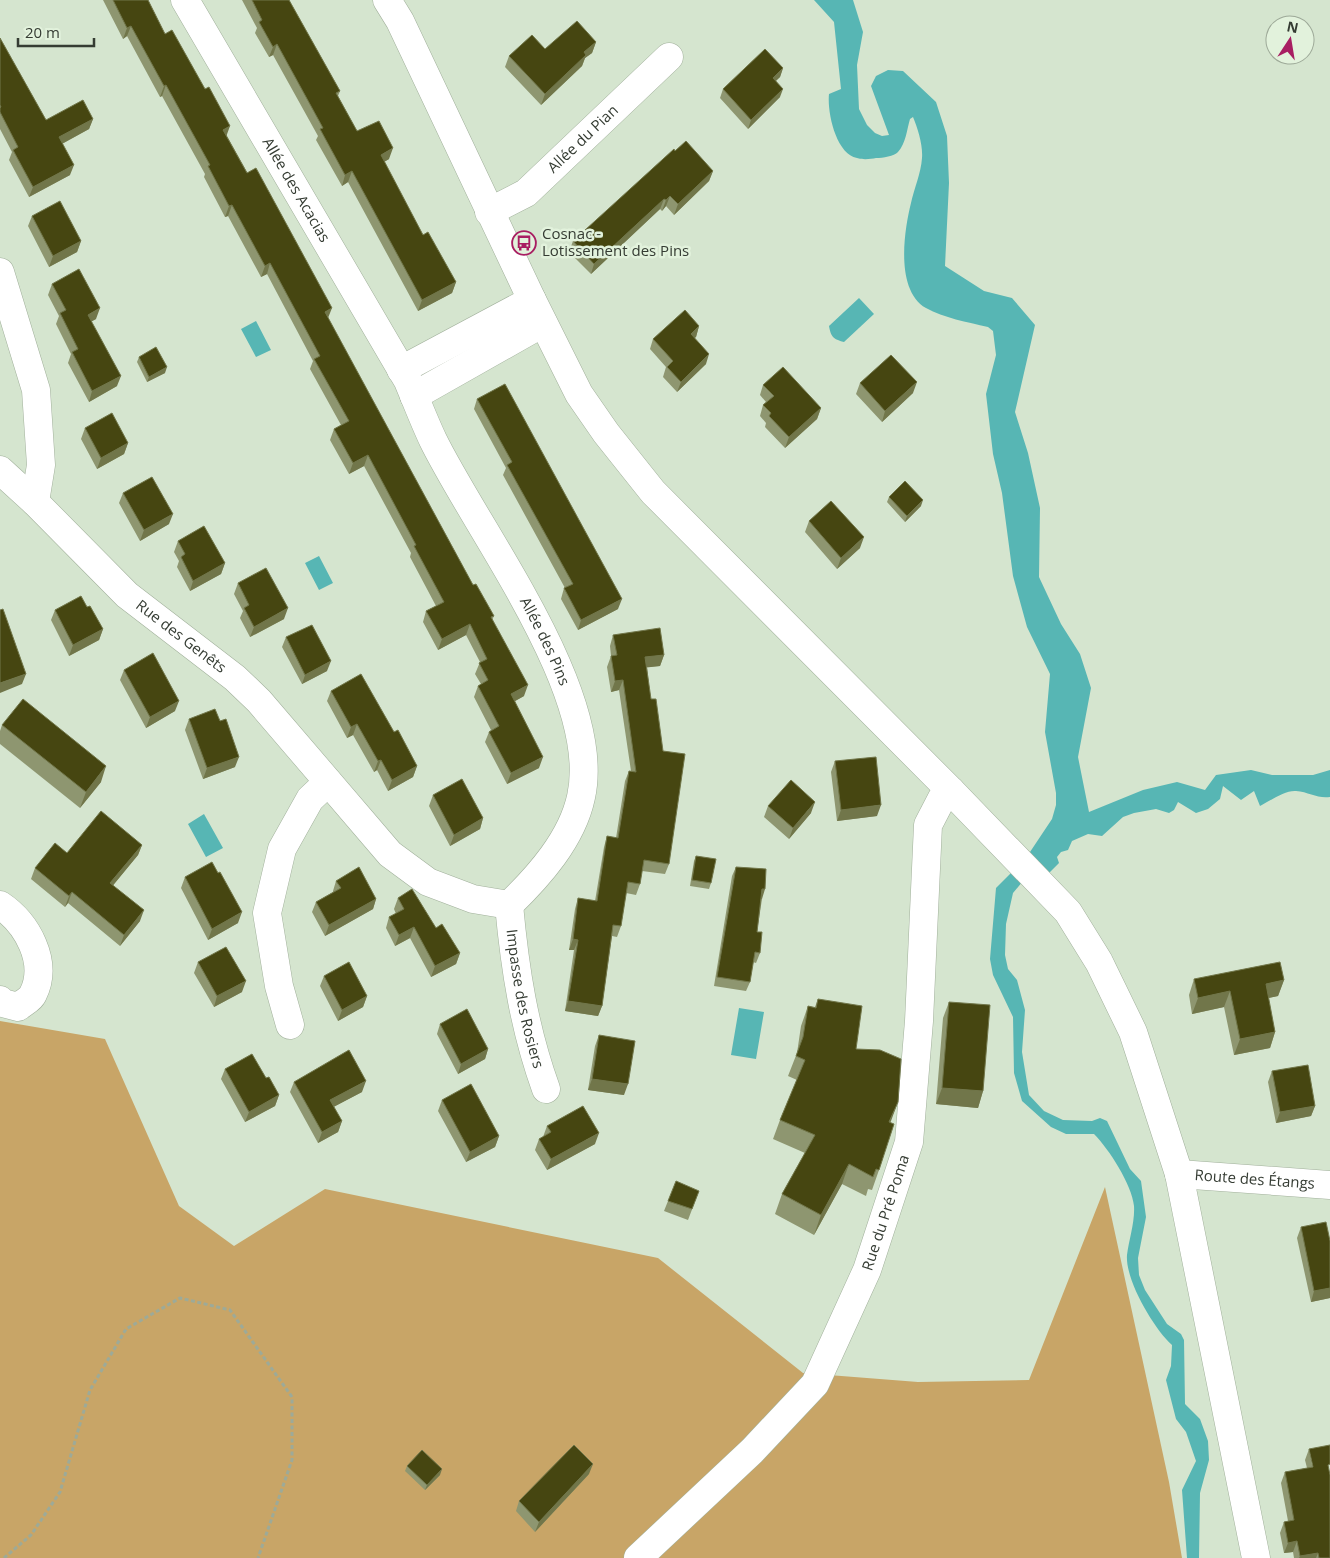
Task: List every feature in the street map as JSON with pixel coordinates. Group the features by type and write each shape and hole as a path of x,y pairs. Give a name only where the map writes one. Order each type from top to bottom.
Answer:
{"street":[{"name":"Allée des Acacias","path":"184,0 408,382"},
{"path":"387,0 400,21 537,312 579,394 606,433 653,492 1068,912 1099,962 1132,1032 1179,1174 1256,1558"},
{"name":"Allée du Pian","path":"490,212 526,193 669,57"},
{"path":"0,272 36,390 41,465 35,502"},
{"path":"408,382 537,312"},
{"name":"Allée des Pins","path":"408,382 433,440 543,634 577,719 583,763 581,796 569,830 534,881 509,905"},
{"name":"Rue des Genêts","path":"0,470 35,502 127,595 235,678 259,701 390,854 428,882 473,899 509,905"},
{"path":"290,1025 279,986 267,913 282,849 310,799 328,782"},
{"name":"Rue du Pré Poma","path":"638,1558 752,1451 815,1384 867,1270 909,1142 919,1021 928,825 942,798 950,791"},
{"name":"Impasse des Rosiers","path":"509,905 515,969 520,996 531,1048 546,1089"},
{"path":"0,906 24,926 37,957 39,976 32,996 18,1007 3,1003 0,1000"},
{"name":"Route des Étangs","path":"1179,1174 1330,1184"}],"path":[{"path":"4,1558 31,1535 60,1492 90,1390 126,1329 180,1298 230,1310 252,1338 292,1397 292,1460 258,1558"}],"shaded area":[{"path":"0,1021 105,1039 179,1206 234,1246 325,1189 658,1258 803,1373 918,1382 1029,1380 1105,1187 1169,1482 1182,1558 0,1558"}],"water":[{"path":"814,0 853,0 863,32 857,65 859,109 867,125 875,133 882,136 889,135 871,86 876,76 888,70 903,71 936,102 947,136 949,183 945,266 984,291 1012,298 1035,325 1015,412 1028,453 1040,508 1039,577 1061,624 1080,654 1091,688 1078,757 1089,812 1143,790 1177,782 1205,790 1216,775 1251,770 1272,775 1313,775 1330,770 1330,797 1292,791 1282,794 1260,806 1254,791 1241,800 1223,786 1220,799 1208,809 1196,813 1178,802 1174,810 1169,813 1156,809 1134,813 1123,817 1102,836 1088,834 1072,841 1068,850 1061,852 1057,857 1059,863 1048,874 1024,861 1052,819 1056,805 1056,793 1045,732 1050,674 1027,627 1013,576 1002,493 993,454 986,394 996,355 993,331 988,327 948,317 926,308 916,299 910,288 906,274 904,244 908,215 922,158 921,142 917,127 913,117 910,119 901,148 891,156 862,159 850,155 843,149 831,121 829,102 829,94 841,89 834,22"},
{"path":"859,298 874,314 844,342 835,339 829,326"},
{"path":"256,321 271,350 256,357 241,329"},
{"path":"319,556 333,583 319,590 305,563"},
{"path":"204,814 223,848 206,857 188,824"},
{"path":"1012,872 1023,881 1013,893 1006,924 1005,955 1008,969 1017,980 1025,1010 1022,1052 1029,1095 1044,1111 1063,1120 1092,1121 1100,1118 1107,1121 1130,1169 1141,1181 1146,1217 1138,1258 1139,1275 1145,1290 1167,1324 1181,1334 1184,1340 1185,1404 1200,1419 1208,1441 1209,1460 1200,1493 1199,1558 1187,1558 1182,1490 1196,1461 1186,1432 1176,1419 1166,1380 1171,1366 1172,1345 1149,1316 1136,1290 1128,1265 1127,1255 1134,1212 1129,1188 1113,1158 1094,1134 1066,1134 1051,1127 1022,1101 1014,1073 1013,1017 993,975 990,959 996,888"},
{"path":"739,1008 764,1012 756,1059 731,1055"}],"building":[{"path":"113,0 148,0 165,34 172,30 205,89 209,87 230,126 223,130 247,173 256,168 332,308 325,312 473,585 476,584 494,616 491,617 528,685 511,694 543,757 511,773 489,732 499,726 478,686 488,680 479,663 487,659 470,624 442,639 426,611 444,602 368,455 353,463 334,429 349,421 314,359 320,356 270,263 265,266 232,205 229,206 208,166 210,165 166,85 164,86 131,26 127,28"},
{"path":"252,0 289,0 340,91 336,93 357,131 379,121 393,148 381,155 423,235 428,232 456,282 422,300 352,171 345,175 320,129 323,128 277,44 273,47 259,22 262,20"},
{"path":"577,21 596,42 584,52 586,55 545,94 509,56 532,35 545,49"},
{"path":"0,38 46,120 83,100 93,119 59,137 74,165 33,187 13,150 18,147 0,112"},
{"path":"765,49 783,68 773,78 783,89 751,120 723,89"},
{"path":"686,141 713,171 678,204 670,196 666,200 664,199 594,264 573,241 674,149 675,151"},
{"path":"60,201 81,241 53,256 32,216"},
{"path":"79,269 100,308 88,315 121,376 92,391 72,352 78,349 60,313 66,310 52,284"},
{"path":"685,310 699,326 691,334 709,354 681,382 667,367 673,361 653,339"},
{"path":"156,347 167,367 149,377 139,357"},
{"path":"891,355 917,382 885,411 860,383"},
{"path":"783,367 821,408 789,437 769,416 771,413 763,405 774,396 763,385"},
{"path":"505,384 622,599 581,620 564,588 573,584 507,465 512,462 477,399"},
{"path":"112,413 128,443 101,458 85,428"},
{"path":"152,477 173,514 144,530 123,493"},
{"path":"905,481 923,500 907,516 889,497"},
{"path":"831,501 864,537 841,558 809,521"},
{"path":"204,526 225,563 193,581 181,557 185,554 178,541"},
{"path":"266,568 288,608 254,627 244,608 249,605 238,583"},
{"path":"81,596 87,607 90,606 103,629 73,645 55,610"},
{"path":"3,609 26,674 0,683 0,610"},
{"path":"312,625 331,661 305,675 286,637"},
{"path":"660,628 664,655 645,657 651,699 656,699 663,751 685,754 669,864 644,860 640,884 628,882 621,926 613,925 602,1006 568,1001 578,940 573,939 578,898 597,901 607,836 618,838 629,771 636,772 623,680 615,681 611,656 617,655 613,635"},
{"path":"153,653 179,701 150,717 124,670"},
{"path":"361,674 394,732 398,730 417,766 392,780 381,760 378,761 357,724 351,727 331,691"},
{"path":"23,699 106,766 86,792 2,725"},
{"path":"215,709 220,721 226,719 239,757 207,768 189,719"},
{"path":"876,757 881,805 841,810 835,761"},
{"path":"462,779 483,818 454,835 433,795"},
{"path":"791,780 815,802 793,828 768,806"},
{"path":"101,811 142,845 110,883 144,910 124,935 72,892 69,896 35,868 55,843 67,853"},
{"path":"696,856 716,859 711,883 692,880"},
{"path":"212,862 218,873 220,872 242,912 212,929 185,877"},
{"path":"359,867 376,899 329,925 316,902 341,888 336,881"},
{"path":"736,867 766,869 765,889 762,889 757,932 762,932 760,953 755,952 750,982 717,977"},
{"path":"412,889 436,928 442,924 460,953 435,966 414,927 399,935 389,917 404,909 398,898"},
{"path":"226,947 246,981 217,996 198,962"},
{"path":"349,962 367,996 342,1010 324,976"},
{"path":"1280,962 1284,980 1266,984 1275,1032 1240,1039 1230,991 1198,998 1194,979"},
{"path":"818,999 862,1006 856,1049 880,1050 901,1059 898,1102 889,1122 894,1124 879,1170 876,1169 873,1177 849,1164 821,1215 782,1194 815,1135 780,1120 805,1060 796,1056 803,1037 808,1006 816,1008"},
{"path":"949,1002 990,1005 983,1091 942,1088"},
{"path":"467,1009 488,1049 461,1064 440,1024"},
{"path":"599,1035 635,1041 628,1084 592,1079"},
{"path":"349,1050 366,1081 330,1100 342,1121 322,1132 294,1082"},
{"path":"252,1054 266,1078 269,1077 279,1095 249,1112 225,1069"},
{"path":"1308,1065 1315,1106 1280,1112 1272,1071"},
{"path":"471,1084 499,1136 470,1152 442,1100"},
{"path":"583,1106 599,1133 551,1159 539,1139 551,1132 547,1126"},
{"path":"676,1181 699,1191 692,1209 668,1201"},
{"path":"1326,1222 1330,1241 1330,1288 1314,1291 1301,1227"},
{"path":"574,1445 593,1464 539,1522 519,1501"},
{"path":"1330,1445 1330,1464 1328,1465 1330,1475 1330,1558 1319,1558 1318,1553 1300,1556 1297,1541 1288,1543 1284,1522 1294,1520 1285,1472 1313,1467 1309,1449"},
{"path":"422,1450 442,1469 427,1485 407,1466"}],"place":[{"name":"Cosnac - Lotissement des Pins","path":"524,243"}]}
